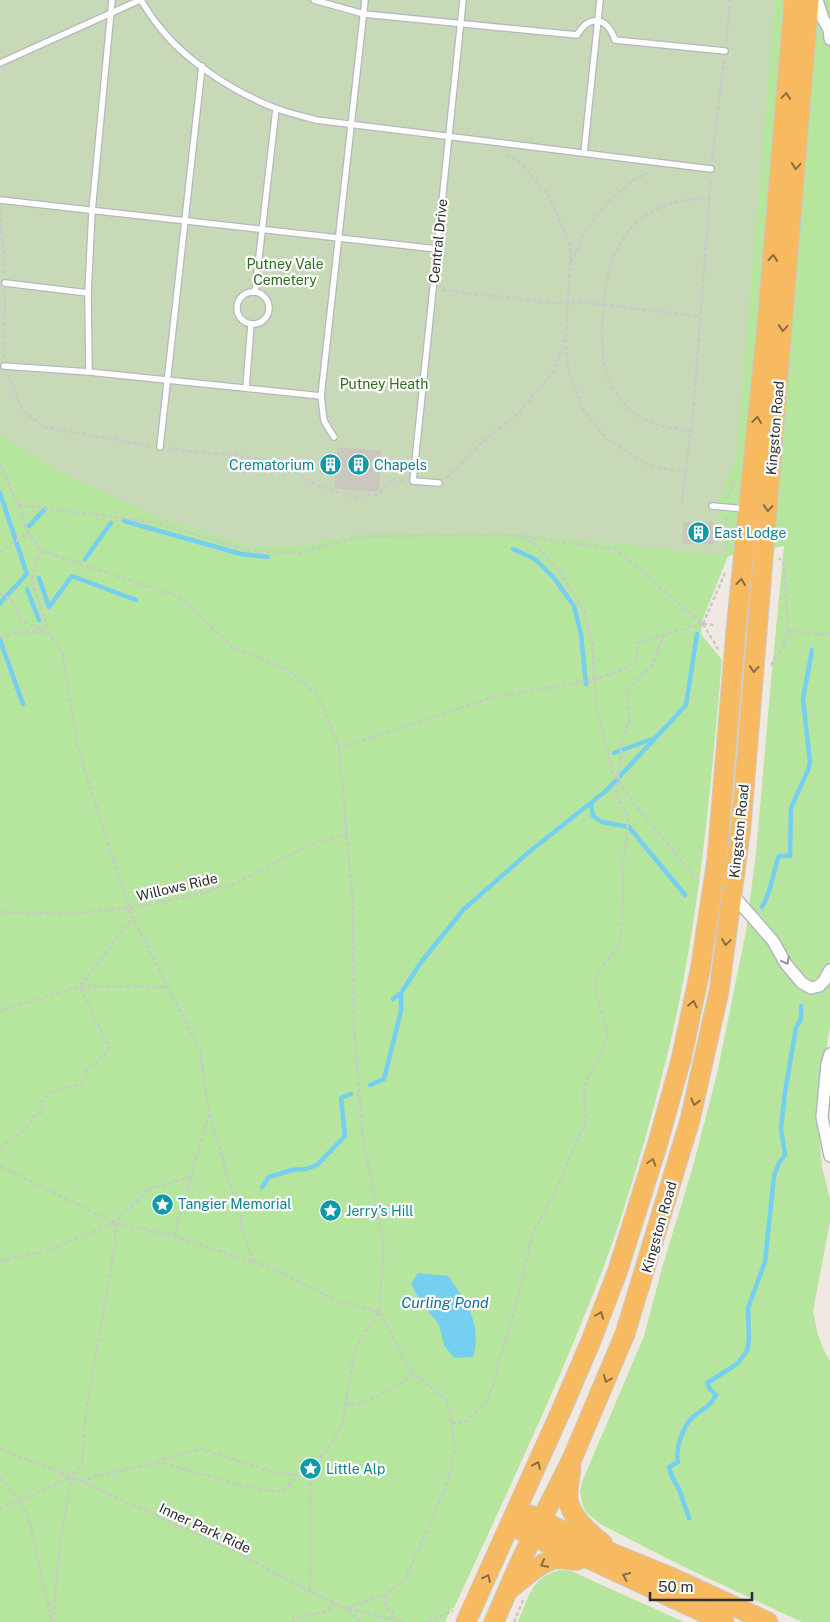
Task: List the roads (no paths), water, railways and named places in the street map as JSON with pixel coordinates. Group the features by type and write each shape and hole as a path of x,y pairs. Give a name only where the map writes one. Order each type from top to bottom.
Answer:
{"highway":[{"name":"Kingston Road","path":"458,1616 514,1518 587,1349 618,1270 657,1146 681,1060 700,970 718,859 748,509 766,336 794,0"},
{"name":"Kingston Road","path":"494,1622 537,1528 572,1459 626,1334 690,1120 719,991 741,826 810,0"},
{"path":"572,1459 568,1499 572,1510 590,1533 615,1554"},
{"path":"514,1518 537,1528 615,1554 674,1578 768,1622"},
{"path":"537,1528 587,1558 724,1622"},
{"path":"508,1591 537,1567 550,1560 556,1558 572,1560 587,1558"}],"street":[{"path":"806,44 830,38 829,29 823,19 817,0"},
{"path":"732,894 773,941 786,964 802,983 811,988 819,986 830,970"},
{"path":"830,1054 822,1117 830,1156"}],"lane":[{"path":"89,372 88,293 92,212 112,0"},
{"path":"0,62 140,0 175,45 202,66 249,96 276,108 316,120 711,169"},
{"path":"314,0 364,14 577,35 582,27 589,22 598,20 606,24 615,40 725,51"},
{"path":"334,437 324,421 321,396 365,0"},
{"name":"Central Drive","path":"441,483 413,481 463,0"},
{"path":"584,153 600,0"},
{"path":"160,447 202,66"},
{"path":"255,292 276,108"},
{"path":"0,200 92,212 437,248"},
{"path":"6,284 88,293"},
{"path":"248,292 263,295 267,299 270,309 269,314 262,322 252,324 241,320 238,315 237,304 244,294 248,292"},
{"path":"246,388 252,324"},
{"path":"4,366 167,379 321,396"},
{"path":"712,506 748,509"}],"water":[{"name":"Curling Pond","path":"418,1273 448,1276 461,1294 474,1324 476,1346 473,1357 454,1358 444,1345 439,1325 421,1302 411,1284"}],"waterway":[{"path":"0,493 27,574 0,603"},
{"path":"29,526 45,509"},
{"path":"124,521 241,554 268,557"},
{"path":"85,559 111,523"},
{"path":"513,549 535,559 554,578 574,606 581,634 586,684"},
{"path":"39,578 49,607 72,576 136,600"},
{"path":"27,589 39,620"},
{"path":"393,999 401,993 422,961 463,910 529,852 607,790 686,705 697,634"},
{"path":"0,640 23,704"},
{"path":"762,907 768,895 779,856 790,856 791,808 810,762 803,699 812,650"},
{"path":"614,753 655,738"},
{"path":"591,803 593,816 602,822 629,827 685,895"},
{"path":"370,1085 384,1079 401,1011 401,993"},
{"path":"689,1518 669,1467 678,1462 679,1444 689,1421 708,1406 716,1395 707,1383 737,1364 747,1351 749,1340 748,1308 765,1262 774,1176 779,1163 785,1155 781,1128 796,1028 801,1019 801,1006"},
{"path":"262,1187 269,1177 317,1165 345,1136 341,1098 351,1094"}],"place":[{"name":"Crematorium","path":"330,465"},
{"name":"Chapels","path":"358,465"},
{"name":"East Lodge","path":"698,533"},
{"name":"Tangier Memorial","path":"162,1204"},
{"name":"Jerry's Hill","path":"330,1211"},
{"name":"Little Alp","path":"310,1469"}],"park label":[{"name":"Putney Vale Cemetery","path":"285,272"},
{"name":"Putney Heath","path":"384,384"}]}
